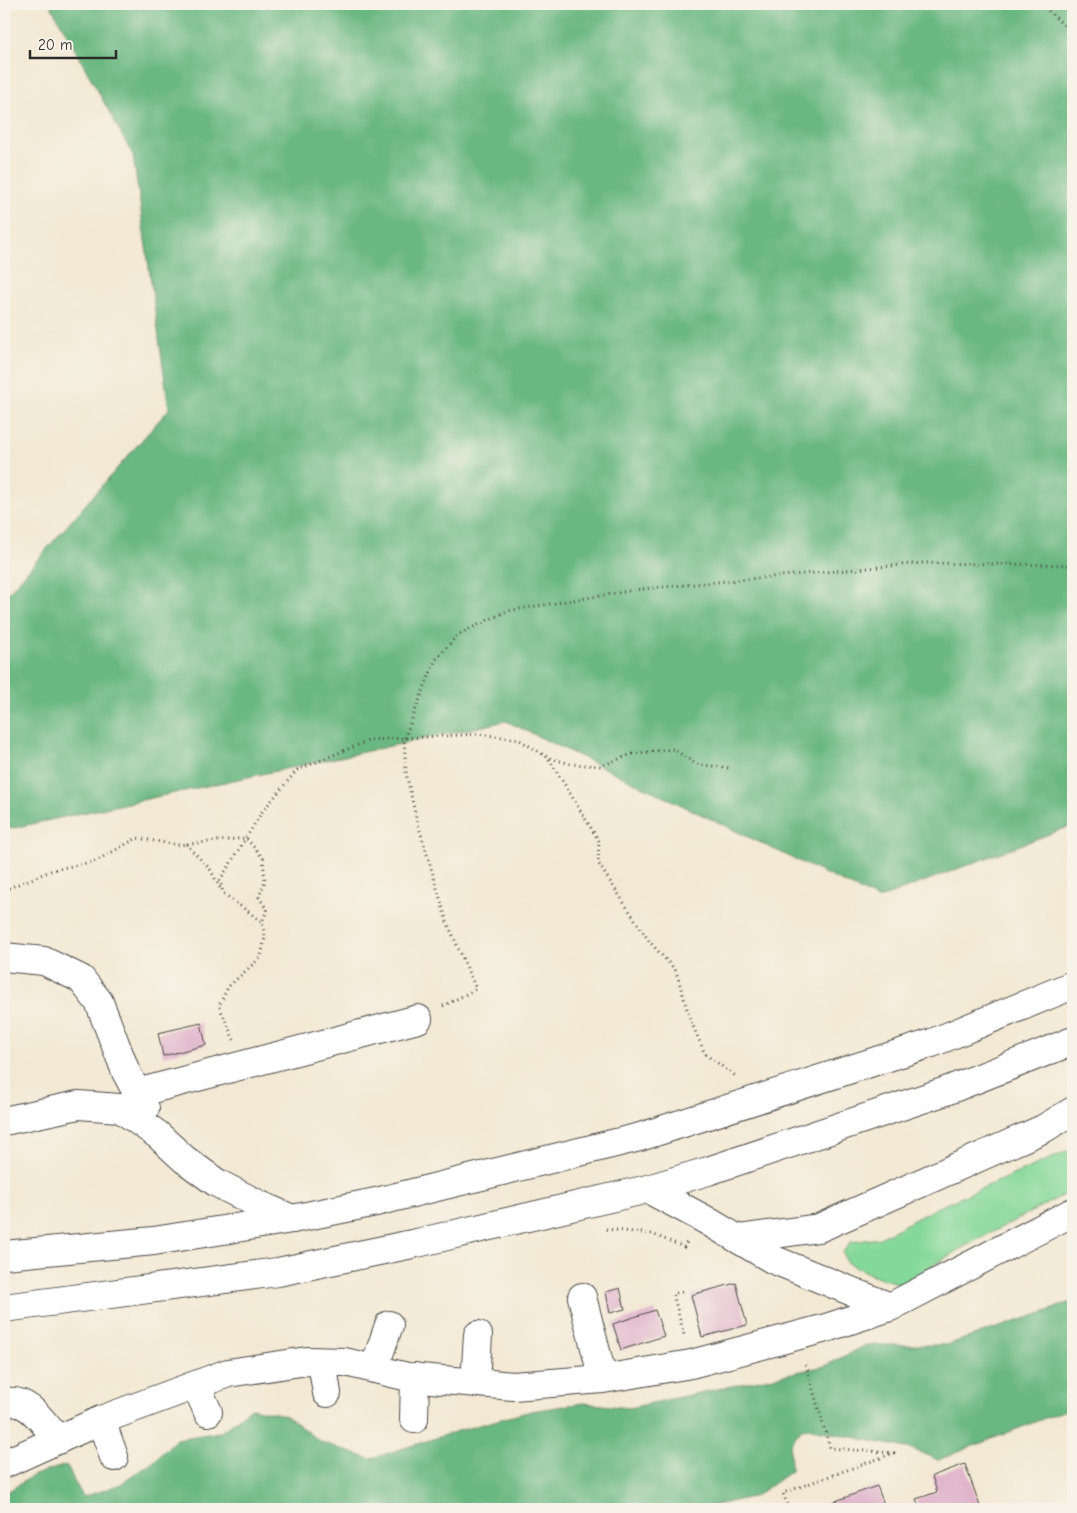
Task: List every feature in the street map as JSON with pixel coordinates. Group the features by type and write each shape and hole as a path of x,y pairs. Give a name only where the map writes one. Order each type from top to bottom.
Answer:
{"main road":[{"path":"4,957 44,961 81,979 99,1002 126,1072 158,1135"},
{"path":"4,1256 154,1241 292,1218 376,1202 640,1137 932,1043 1073,985"},
{"path":"137,1093 418,1019"},
{"path":"4,1308 278,1272 417,1244 648,1189 708,1171 946,1091 1073,1041"},
{"path":"4,1121 78,1104 120,1108 158,1135 184,1159 217,1183 258,1204 292,1218"},
{"path":"738,1239 819,1228 1043,1129 1073,1111"},
{"path":"648,1189 772,1259 890,1307"},
{"path":"4,1464 100,1420 228,1374 307,1361 345,1362 415,1377 514,1386 603,1379 691,1364 826,1328 890,1307 1073,1212"},
{"path":"582,1297 603,1379"},
{"path":"374,1369 389,1325"},
{"path":"475,1382 478,1335"},
{"path":"322,1362 327,1393"},
{"path":"414,1419 415,1377"},
{"path":"196,1385 208,1412"},
{"path":"4,1403 12,1401 22,1404 33,1412 58,1440"},
{"path":"100,1420 114,1457"}],"path":[{"path":"1041,4 1073,34"},
{"path":"418,1019 476,989 447,922 419,827 406,773 404,738 435,661 457,635 506,611 641,589 922,563 1073,565"},
{"path":"223,893 220,880 262,812 297,770 370,740 478,734 518,739 548,758 571,764 600,766 632,754 673,749 696,764 729,768"},
{"path":"548,758 565,782 598,841 598,864 649,942 676,972 690,1019 705,1054 744,1082"},
{"path":"4,890 53,870 96,861 137,838 179,845 246,838"},
{"path":"245,1064 219,1006 228,987 261,957 265,937 262,922 267,910 259,897 265,881 263,858 246,838"},
{"path":"186,844 210,870 223,893 262,922"},
{"path":"682,1292 673,1294 691,1364"},
{"path":"789,1509 783,1492 894,1453 830,1448 802,1353"}],"green space":[{"path":"50,4 1073,4 1073,825 878,899 506,721 4,830 4,598 169,409 133,155"},
{"path":"1073,1149 1073,1190 958,1250 903,1284 878,1278 846,1262 843,1252 851,1242 880,1238 936,1208"},
{"path":"1073,1301 1073,1407 938,1460 912,1449 803,1427 790,1444 791,1471 756,1496 698,1509 4,1509 4,1494 34,1475 66,1465 83,1497 121,1484 153,1462 176,1439 221,1432 251,1408 285,1415 321,1442 370,1459 461,1430 531,1411 583,1403 629,1408 825,1366 866,1345 946,1345"}],"building":[{"path":"201,1023 206,1045 163,1056 158,1033"},
{"path":"736,1283 747,1325 702,1337 691,1295"},
{"path":"620,1288 625,1309 610,1313 606,1292"},
{"path":"655,1310 664,1336 621,1350 613,1324"},
{"path":"965,1464 981,1509 920,1509 916,1499 937,1492 932,1476"},
{"path":"877,1486 886,1509 813,1509"}]}
